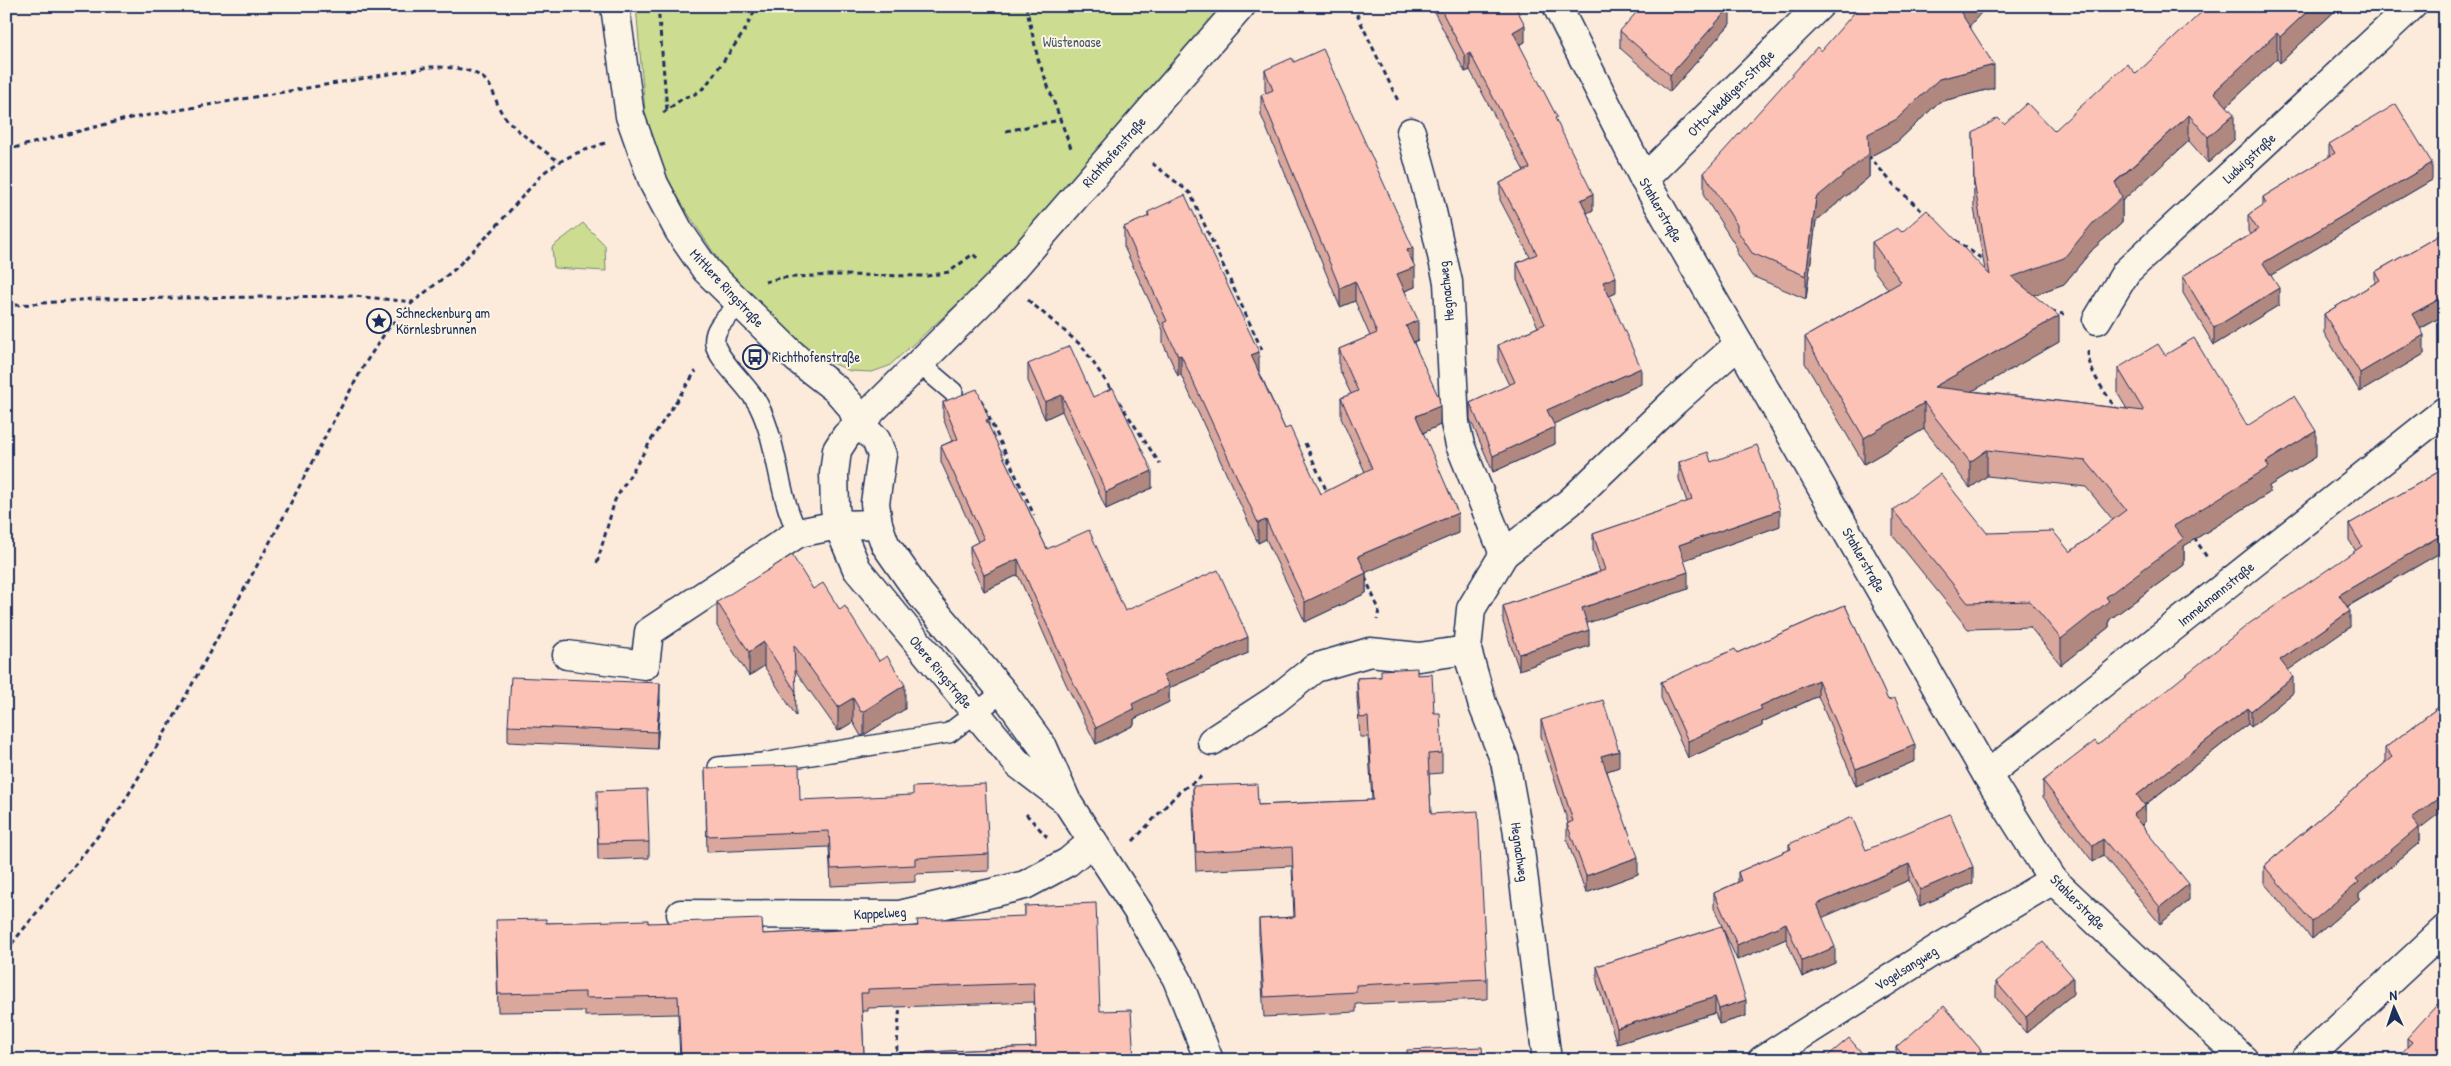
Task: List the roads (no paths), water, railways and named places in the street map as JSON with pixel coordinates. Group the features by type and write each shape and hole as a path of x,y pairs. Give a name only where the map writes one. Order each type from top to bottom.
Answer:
{"street":[{"name":"Mittlere Ringstraße","path":"616,6 626,94 635,133 654,184 683,238 706,270 740,304 797,360 837,390 851,406 859,424"},
{"name":"Richthofenstraße","path":"859,424 1003,280 1241,6"},
{"name":"Stahlerstraße","path":"1557,6 1644,179 1987,775 2053,880 2244,1060"},
{"name":"Otto-Weddigen-Straße","path":"1644,179 1819,6"},
{"name":"Ludwigstraße","path":"2097,320 2126,272 2412,6"},
{"name":"Hegnachweg","path":"1412,132 1448,282 1455,423 1460,445 1504,554"},
{"name":"Hegnachweg","path":"1547,1060 1517,827 1505,761 1482,703 1467,650 1471,609 1504,554 1570,502 1675,401 1740,344"},
{"name":"Immelmannstraße","path":"1987,775 2445,411"},
{"name":"Obere Ringstraße","path":"1068,802 1018,764 857,568 846,548 838,525 834,474 837,450 846,436 859,424 876,440 882,455 875,503 878,524 885,544 907,578 1003,692 1043,747 1068,802 1177,979 1209,1060"},
{"path":"567,655 645,665 649,632 798,533 838,525 878,524"},
{"path":"1212,741 1275,700 1315,668 1370,652 1419,657 1467,650"},
{"name":"Kappelweg","path":"681,914 899,915 1024,885 1068,862 1100,852"},
{"name":"Vogelsangweg","path":"1762,1060 1937,949 2053,880"},
{"path":"2305,1060 2445,929"}],"lane":[{"path":"740,304 721,323 715,344 720,354 750,391 760,407 774,446 785,502 798,533"},
{"path":"920,364 954,392"},
{"path":"718,767 762,763 950,732 1003,692"}],"place":[{"name":"Schneckenburg am Körnlesbrunnen","path":"379,321"},
{"name":"Richthofenstraße","path":"755,357"}],"park label":[{"name":"Wüstenoase","path":"1072,42"}]}
